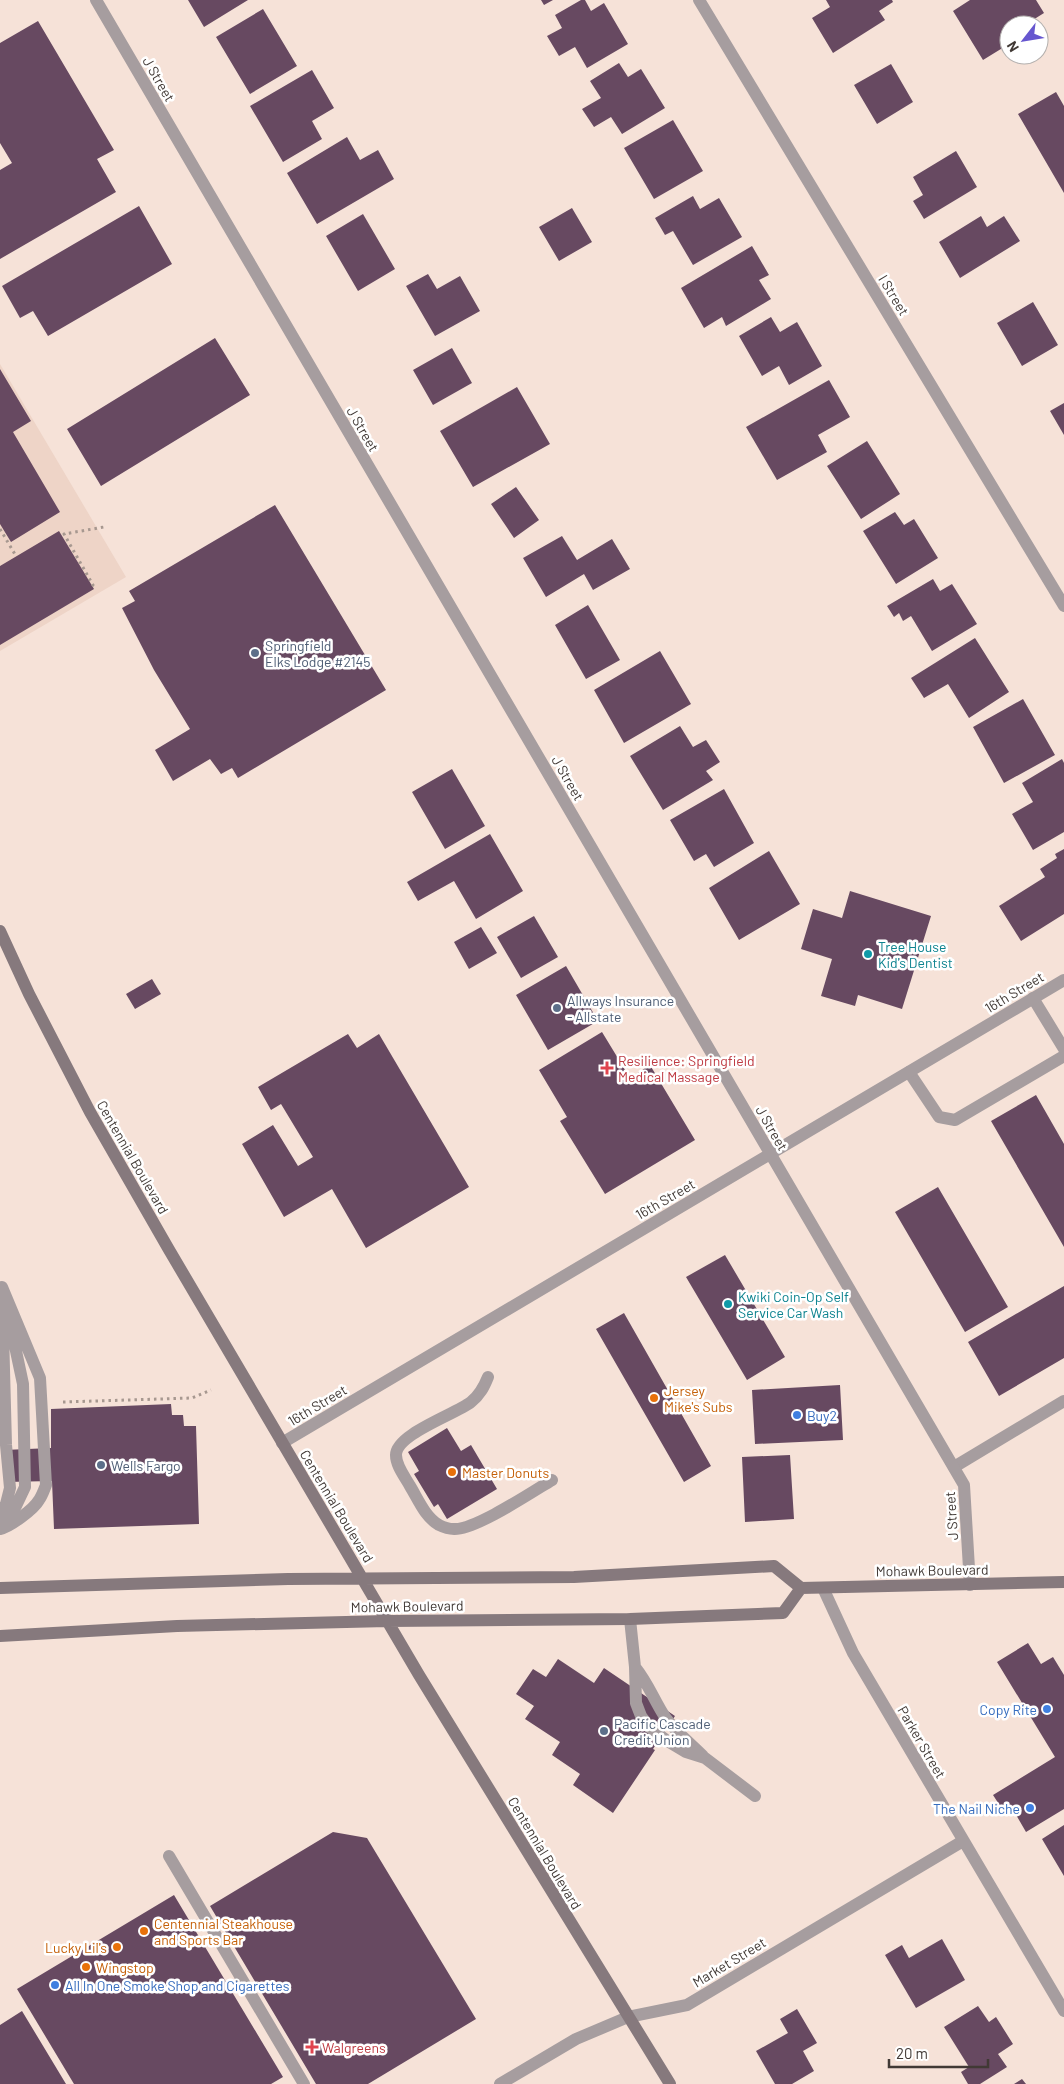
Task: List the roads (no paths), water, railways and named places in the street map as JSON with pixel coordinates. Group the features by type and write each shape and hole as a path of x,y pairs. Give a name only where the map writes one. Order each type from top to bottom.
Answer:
{"main road":[{"name":"Centennial Boulevard","path":"0,931 29,994 90,1112 282,1443 387,1621 670,2084"},
{"name":"Mohawk Boulevard","path":"0,1588 288,1579 574,1577 774,1566 802,1588 1064,1582"},
{"name":"Mohawk Boulevard","path":"0,1636 177,1626 387,1621 630,1619 783,1613 802,1588"}],"street":[{"name":"J Street","path":"96,0 964,1485 970,1585"},
{"name":"I Street","path":"699,0 1064,606"},
{"name":"16th Street","path":"282,1443 1064,980"},
{"path":"1033,998 1064,1049"},
{"path":"909,1072 939,1117 955,1120 1064,1056"},
{"path":"0,1529 24,1514 39,1501 46,1485 40,1378 2,1287"},
{"path":"0,1514 6,1504 10,1488 6,1445 2,1287"},
{"path":"0,1522 16,1506 25,1487 23,1384 2,1287"},
{"path":"488,1377 483,1390 470,1402 410,1436 400,1444 396,1454 399,1466 426,1512 439,1525 454,1529 490,1516 552,1480"},
{"path":"954,1467 1064,1401"},
{"name":"Parker Street","path":"823,1588 853,1653 1064,2011"},
{"path":"630,1619 635,1667 636,1703 641,1716 649,1727 686,1752 705,1758"},
{"path":"635,1667 646,1681 664,1715 676,1730 705,1758 755,1796"},
{"name":"Market Street","path":"500,2084 576,2039 628,2016 686,2005 963,1841"},
{"path":"169,1856 304,2084"}],"place":[{"name":"Springfield Elks Lodge #2145","path":"255,653"},
{"name":"Tree House Kid's Dentist","path":"868,954"},
{"name":"Allways Insurance - Allstate","path":"557,1008"},
{"name":"Resilience: Springfield Medical Massage","path":"607,1068"},
{"name":"Kwiki Coin-Op Self Service Car Wash","path":"728,1304"},
{"name":"Jersey Mike's Subs","path":"654,1398"},
{"name":"Buy2","path":"797,1415"},
{"name":"Wells Fargo","path":"101,1465"},
{"name":"Master Donuts","path":"452,1472"},
{"name":"Copy Rite","path":"1047,1709"},
{"name":"Pacific Cascade Credit Union","path":"604,1731"},
{"name":"The Nail Niche","path":"1030,1808"},
{"name":"Centennial Steakhouse and Sports Bar","path":"144,1931"},
{"name":"Lucky Lil's","path":"117,1947"},
{"name":"Wingstop","path":"86,1967"},
{"name":"All In One Smoke Shop and Cigarettes","path":"55,1985"},
{"name":"Walgreens","path":"312,2047"}]}
